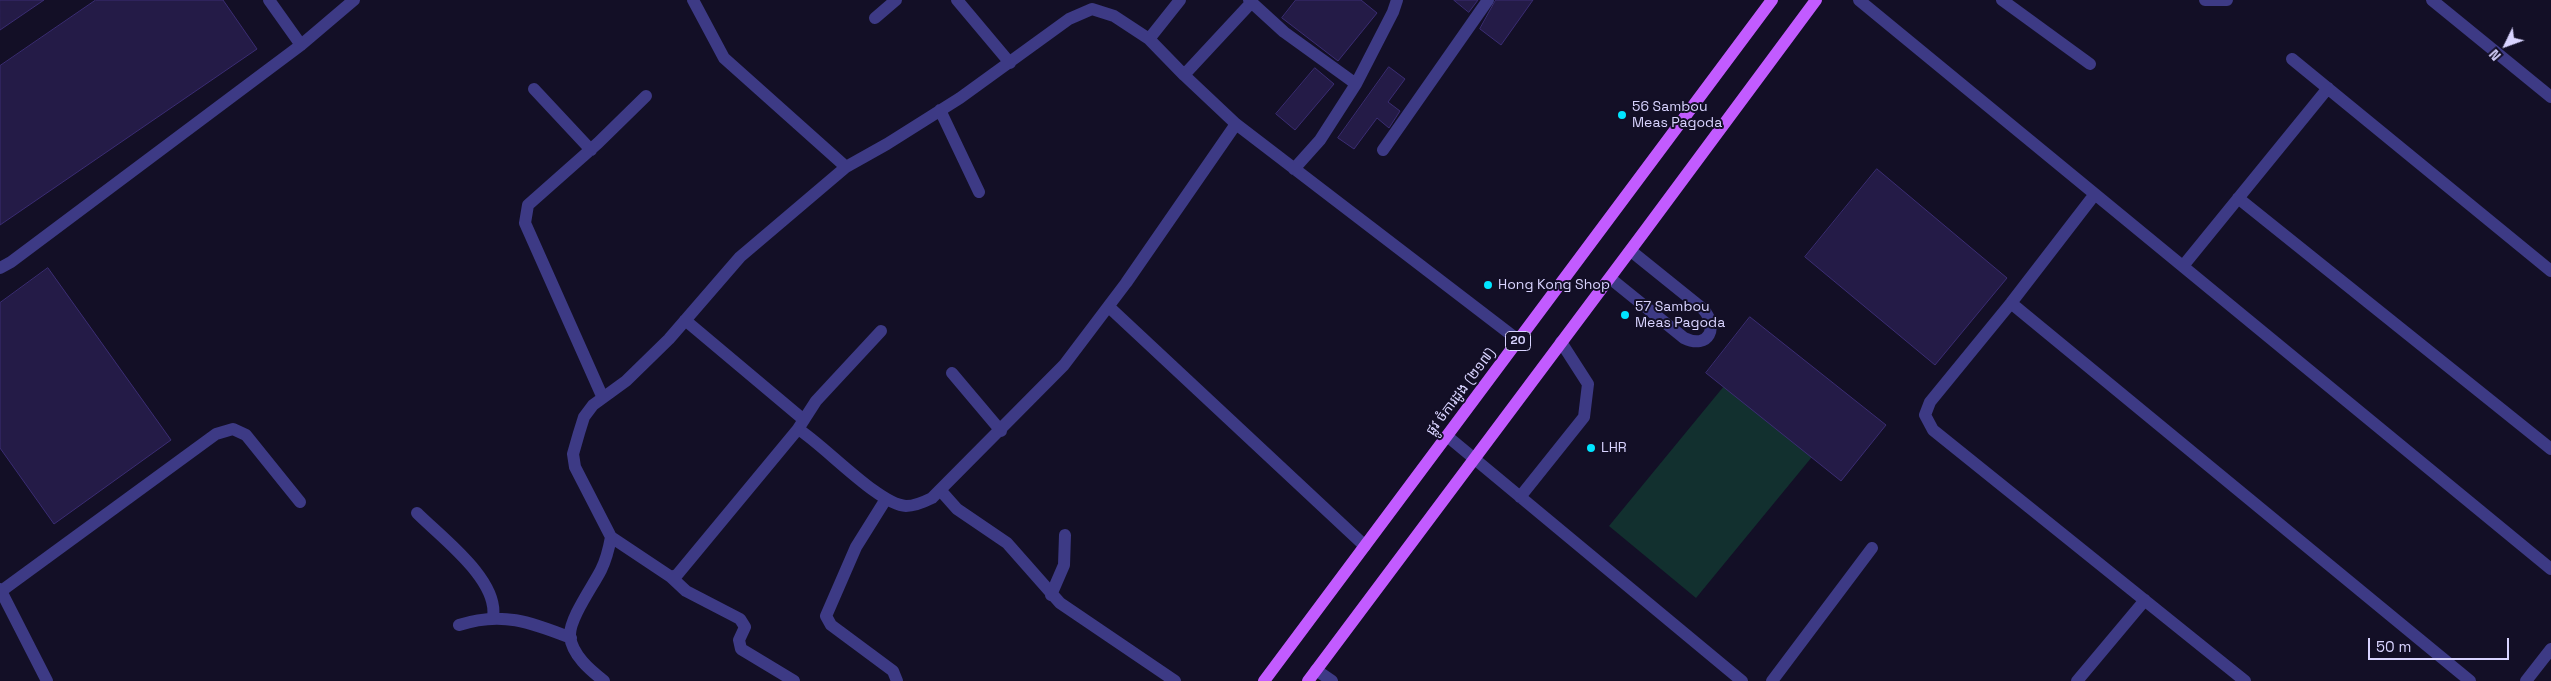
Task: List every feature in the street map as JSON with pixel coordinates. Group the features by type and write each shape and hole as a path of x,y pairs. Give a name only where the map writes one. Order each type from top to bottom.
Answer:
{"main road":[{"name":"ផ្លូវ ចំការដូង (២១៧)","path":"1264,681 1772,0"},
{"name":"20","path":"1308,681 1561,342 1611,278 1816,0"}],"street":[{"path":"269,0 301,45"},
{"path":"0,268 11,262 301,45 354,0"},
{"path":"693,0 724,58 846,167"},
{"path":"875,18 896,0"},
{"path":"957,0 1010,63"},
{"path":"1149,39 1180,0"},
{"path":"1294,169 1320,140 1356,84 1393,12 1397,0"},
{"path":"1383,150 1488,0"},
{"path":"1859,0 2551,569"},
{"path":"2002,0 2090,64"},
{"path":"2204,0 2228,0"},
{"path":"2432,0 2551,96"},
{"path":"1184,75 1250,1 1284,32 1356,84"},
{"path":"794,681 781,678 741,649 739,640 745,627 740,619 686,591 671,577 612,537 574,467 573,454 584,417 602,396 626,381 685,320 740,257 846,167 887,144 940,110 1010,63 1089,5 1114,16 1149,39 1236,124 1518,340"},
{"path":"2292,59 2551,271"},
{"path":"2183,266 2328,88"},
{"path":"534,89 591,150"},
{"path":"602,396 525,223 528,205 591,150 646,96"},
{"path":"940,110 979,192"},
{"path":"685,320 886,499 905,506 921,504 941,491 1064,365 1109,307 1236,124"},
{"path":"2094,194 2011,303 1930,402 1925,415 1933,430 2245,681"},
{"path":"2238,198 2551,449"},
{"path":"1611,278 1684,338 1694,343 1701,342 1708,336 1711,327 1709,316 1703,309 1631,251"},
{"path":"2011,303 2470,681"},
{"path":"1109,307 1364,546"},
{"path":"671,577 677,575 801,425 816,401 881,331"},
{"path":"1520,497 1584,417 1588,384 1561,342"},
{"path":"952,373 1001,431"},
{"path":"47,681 0,591 216,434 233,429 246,435 300,502"},
{"path":"1447,436 1742,681"},
{"path":"941,491 956,509 1008,543 1051,595 1075,615 1175,681"},
{"path":"886,499 856,547 826,616 831,626 893,670 897,681"},
{"path":"417,513 474,570 484,584 495,606 493,617"},
{"path":"1051,595 1064,565 1065,535"},
{"path":"604,681 586,666 576,653 570,638 573,623 602,568 612,537"},
{"path":"1772,681 1872,548"},
{"path":"2077,681 2144,600"},
{"path":"459,625 493,617 521,621 570,638"},
{"path":"2526,681 2551,649"},
{"path":"1316,670 1332,681"}],"green space":[{"path":"1729,380 1816,452 1696,598 1609,526"}],"building":[{"path":"0,0 44,0 0,30"},
{"path":"96,0 223,0 257,49 0,225 0,66"},
{"path":"1296,0 1361,0 1377,13 1338,61 1282,18"},
{"path":"1454,0 1478,0 1469,12"},
{"path":"1496,0 1533,0 1501,45 1480,29"},
{"path":"1389,67 1405,79 1388,102 1400,111 1389,128 1377,118 1354,149 1338,138"},
{"path":"1315,68 1334,84 1295,130 1276,114"},
{"path":"1877,169 2007,278 1935,365 1805,257"},
{"path":"48,268 171,440 54,524 0,448 0,303"},
{"path":"1750,317 1886,425 1841,481 1706,373"}],"place":[{"name":"56 Sambou Meas Pagoda","path":"1622,115"},
{"name":"Hong Kong Shop","path":"1488,285"},
{"name":"57 Sambou Meas Pagoda","path":"1625,315"},
{"name":"LHR","path":"1591,448"}]}
